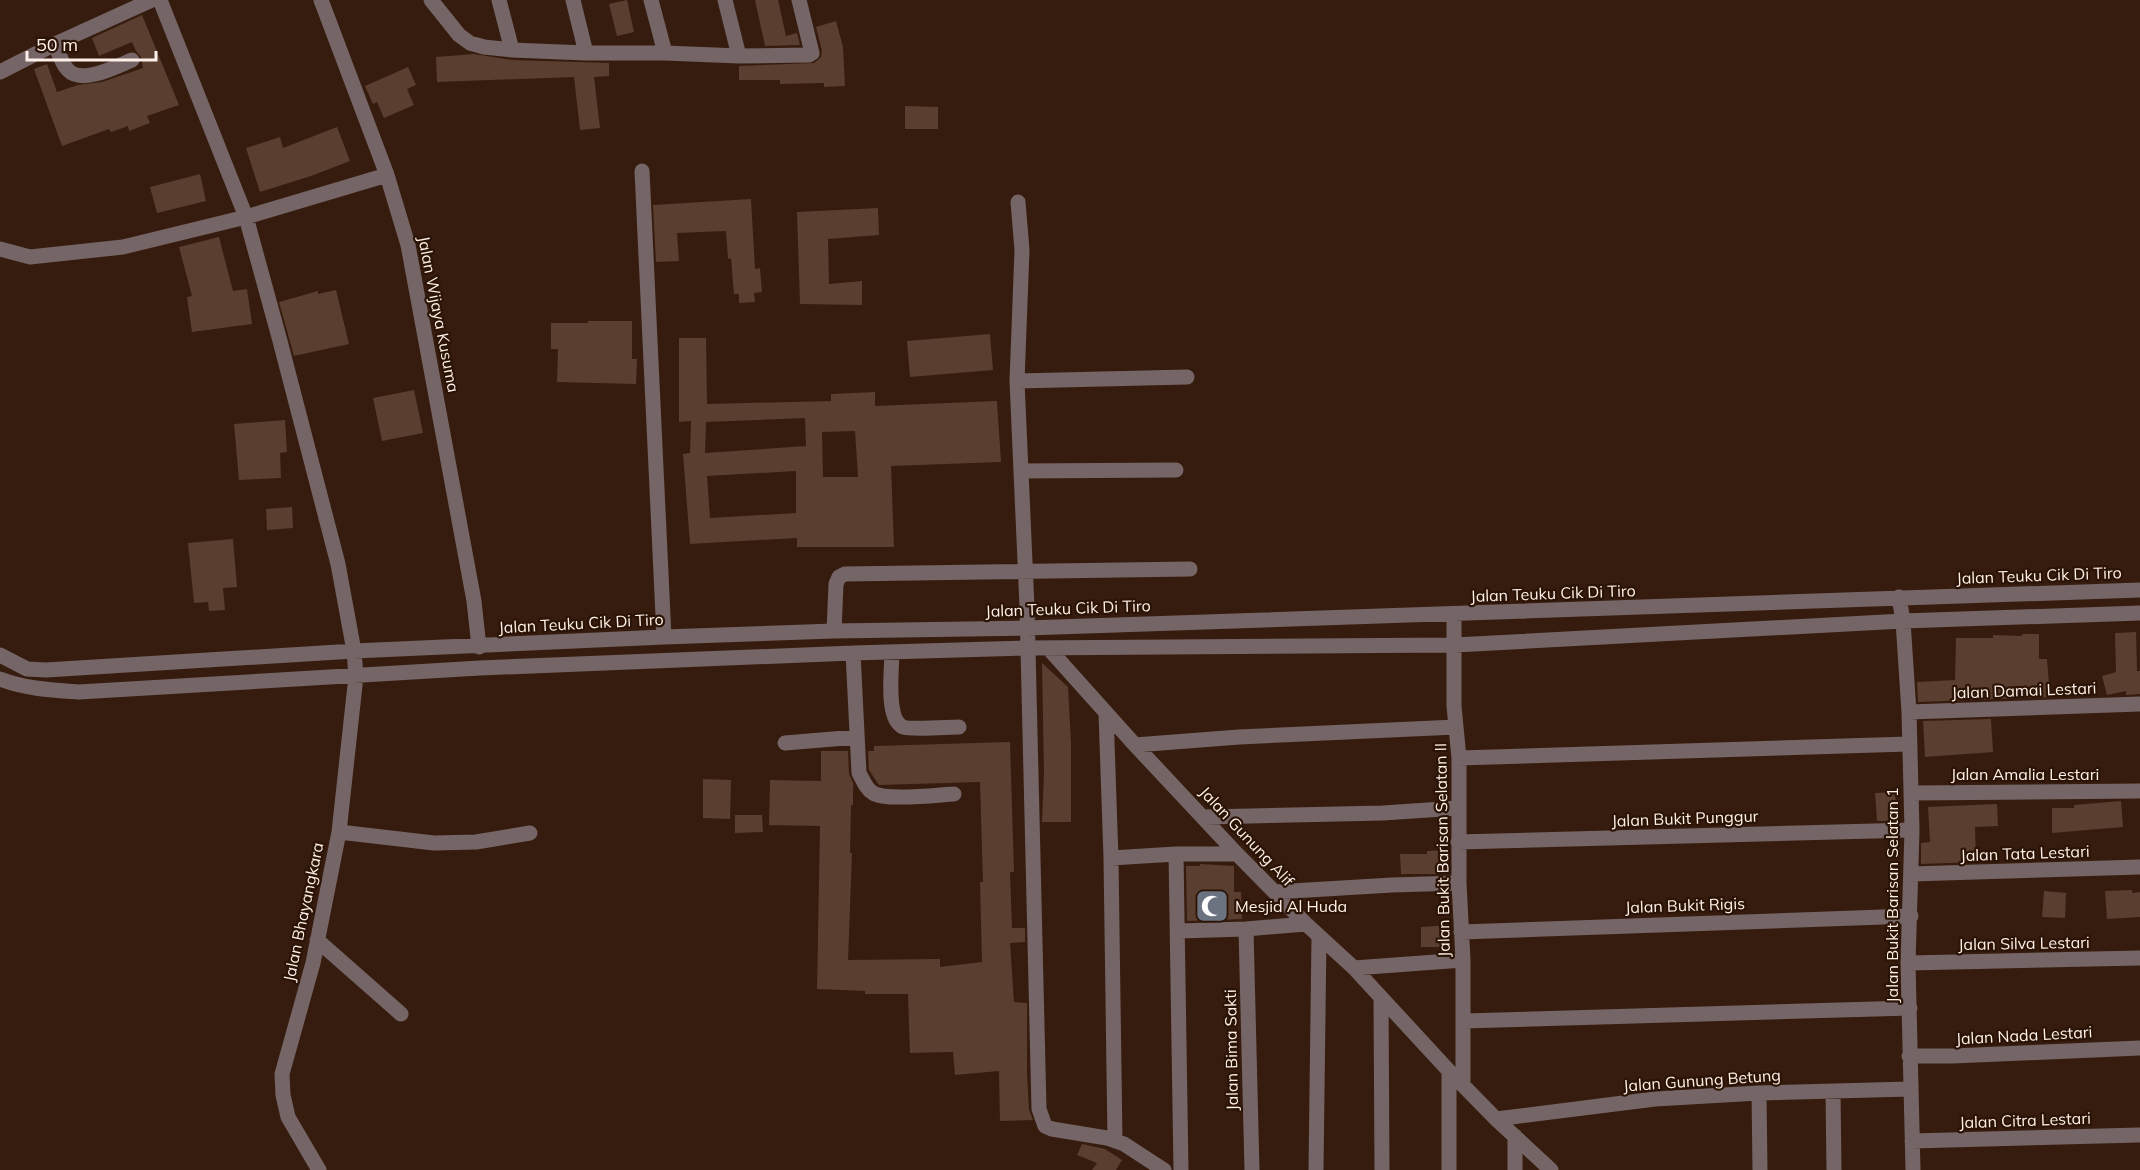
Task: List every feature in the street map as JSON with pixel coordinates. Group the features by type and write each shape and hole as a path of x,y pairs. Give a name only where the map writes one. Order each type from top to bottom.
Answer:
{"street":[{"path":"0,72 152,0"},
{"name":"Jalan Bhayangkara","path":"160,0 246,217 338,564 354,651 356,676 339,832 317,940 282,1074 283,1095 288,1117 319,1170"},
{"name":"Jalan Wijaya Kusuma","path":"321,0 387,175 408,245 474,602 479,647"},
{"path":"431,0 459,35 471,43 484,47 586,53 739,56 809,55 812,53 799,0"},
{"path":"499,0 512,50"},
{"path":"573,0 586,53"},
{"path":"651,0 665,53"},
{"path":"725,0 739,56"},
{"path":"55,44 67,70 76,75 87,77 132,60"},
{"path":"642,171 664,636"},
{"path":"0,249 30,257 123,247 246,217 387,175"},
{"path":"1018,202 1022,250 1017,381 1028,648 1039,1108 1045,1126 1107,1138 1164,1170"},
{"path":"1017,381 1187,377"},
{"path":"1021,471 1176,470"},
{"path":"834,631 836,584 839,577 845,574 1190,569"},
{"name":"Jalan Teuku Cik Di Tiro","path":"3,657 27,669 46,670 354,651 479,647 664,636 1027,628 2140,590"},
{"name":"Jalan Bukit Barisan Selatan 1","path":"1899,597 1903,621 1912,830 1908,963 1913,1170"},
{"path":"3,657 0,678 17,686 79,692 569,665 853,653 1028,648 1455,645 1903,621 2140,613"},
{"name":"Jalan Bukit Barisan Selatan II","path":"1454,614 1456,727 1459,758 1459,883 1463,960 1463,1085"},
{"path":"566,642 569,665"},
{"name":"Jalan Gunung Alif","path":"1049,649 1237,855 1354,968 1449,1071 1551,1170"},
{"path":"892,652 891,711 895,720 904,727 960,727"},
{"path":"853,653 859,773 866,785 873,793 886,797 954,794"},
{"name":"Jalan Damai Lestari","path":"1908,712 2140,704"},
{"path":"1106,713 1111,858 1115,1141"},
{"path":"1135,745 1239,737 1456,727"},
{"path":"785,743 856,737"},
{"path":"1459,758 1909,744"},
{"name":"Jalan Amalia Lestari","path":"1911,793 2140,791"},
{"path":"1204,817 1383,813 1458,808"},
{"name":"Jalan Bukit Punggur","path":"1458,842 1912,830"},
{"path":"339,832 434,843 476,842 530,832"},
{"path":"1111,858 1176,854 1237,855"},
{"path":"1176,854 1181,1170"},
{"name":"Jalan Tata Lestari","path":"1911,874 2140,867"},
{"path":"1275,892 1459,883"},
{"name":"Jalan Bukit Rigis","path":"1461,932 1911,916"},
{"path":"1178,931 1306,924"},
{"name":"Jalan Bima Sakti","path":"1246,929 1252,1170"},
{"path":"1316,1170 1319,936"},
{"path":"317,940 401,1014"},
{"name":"Jalan Silva Lestari","path":"1908,963 2140,958"},
{"path":"1354,968 1463,960"},
{"path":"1381,997 1382,1170"},
{"path":"1463,1021 1910,1008"},
{"name":"Jalan Nada Lestari","path":"1909,1056 2140,1048"},
{"path":"1449,1071 1449,1170"},
{"name":"Jalan Gunung Betung","path":"1496,1119 1655,1099 1759,1093 1910,1089"},
{"path":"1833,1092 1834,1170"},
{"path":"1759,1093 1760,1170"},
{"name":"Jalan Citra Lestari","path":"1912,1142 2140,1135"},
{"path":"1515,1136 1515,1170"}],"building":[{"path":"627,0 634,32 617,36 609,4"},
{"path":"755,0 778,0 786,36 797,33 800,45 765,46"},
{"path":"142,15 179,105 147,116 150,123 129,131 128,126 111,132 109,129 62,146 34,69 47,64 57,92 78,85 102,82 143,68 141,57 132,42 99,56 92,38"},
{"path":"836,21 843,47 845,86 824,87 824,83 780,84 780,80 739,80 739,66 814,63 821,57 822,51 816,27"},
{"path":"474,54 512,60 609,63 609,76 594,77 600,128 580,130 574,77 437,82 436,57"},
{"path":"408,67 416,85 407,89 414,105 384,118 377,102 373,104 365,86"},
{"path":"905,106 938,107 938,129 905,129"},
{"path":"337,127 350,161 260,192 246,148 280,137 283,148"},
{"path":"200,174 206,201 157,213 150,187"},
{"path":"751,199 755,269 760,268 762,292 754,293 755,302 739,303 739,294 734,294 726,231 677,233 679,261 656,262 653,205"},
{"path":"878,208 879,235 828,239 829,284 862,281 862,305 800,304 797,212"},
{"path":"219,237 233,291 247,289 252,324 192,332 187,297 192,296 179,247"},
{"path":"336,290 349,344 294,356 279,302 318,291 318,294"},
{"path":"588,321 632,321 632,359 637,359 636,384 557,382 558,349 551,349 551,323 588,323"},
{"path":"990,334 993,370 910,377 907,341"},
{"path":"679,338 706,338 707,404 831,401 831,394 875,392 875,406 997,401 1001,462 891,466 894,547 797,547 797,538 690,544 683,454 690,453 691,421 679,422","holes":["805,418 806,446 705,453 706,422","855,431 858,477 823,477 822,432","796,471 796,513 710,518 707,476"]},
{"path":"414,390 423,433 382,441 373,398"},
{"path":"285,420 287,452 280,453 281,478 239,480 234,424"},
{"path":"292,507 293,528 267,530 266,509"},
{"path":"233,539 237,587 223,588 225,610 209,611 208,602 194,603 188,543"},
{"path":"2136,632 2140,694 2126,695 2126,691 2107,695 2102,676 2116,672 2115,633"},
{"path":"2022,634 2039,634 2039,659 2047,659 2050,697 1918,702 1917,682 1955,680 1956,638 1993,638 1993,635 2022,636"},
{"path":"1042,663 1068,687 1071,822 1042,822 1044,772"},
{"path":"1991,719 1993,752 1925,757 1923,721"},
{"path":"1010,742 1014,872 1010,872 1012,928 1025,928 1025,942 1010,943 1014,1002 1027,1003 1027,1074 1029,1110 1033,1120 1000,1121 999,1071 955,1075 953,1052 910,1053 908,994 865,994 865,991 817,989 820,826 769,825 770,780 821,781 821,751 848,751 849,774 854,785 853,805 851,805 850,853 852,853 848,960 940,959 940,967 982,962 980,882 983,882 980,782 879,785 869,770 868,751 874,751 874,746"},
{"path":"703,779 731,780 730,819 703,818"},
{"path":"1895,792 1897,821 1877,821 1875,793"},
{"path":"2121,801 2123,827 2052,833 2052,808 2074,808 2074,805"},
{"path":"1997,804 1998,826 1975,827 1976,862 1921,864 1921,843 1930,842 1928,807"},
{"path":"735,815 762,815 763,832 735,833"},
{"path":"1449,850 1449,874 1401,874 1400,854 1427,854 1427,851"},
{"name":"Mesjid Al Huda","path":"1200,864 1234,866 1234,892 1241,892 1242,919 1187,921 1186,866 1200,866"},
{"path":"2132,890 2132,893 2140,892 2140,917 2107,919 2105,891"},
{"path":"2044,891 2066,893 2065,918 2042,917"},
{"path":"1450,925 1450,947 1421,947 1421,927"},
{"path":"1082,1144 1105,1149 1122,1160 1116,1170 1092,1170 1097,1163 1077,1155"}],"place":[{"name":"Mesjid Al Huda","path":"1212,906"}]}
